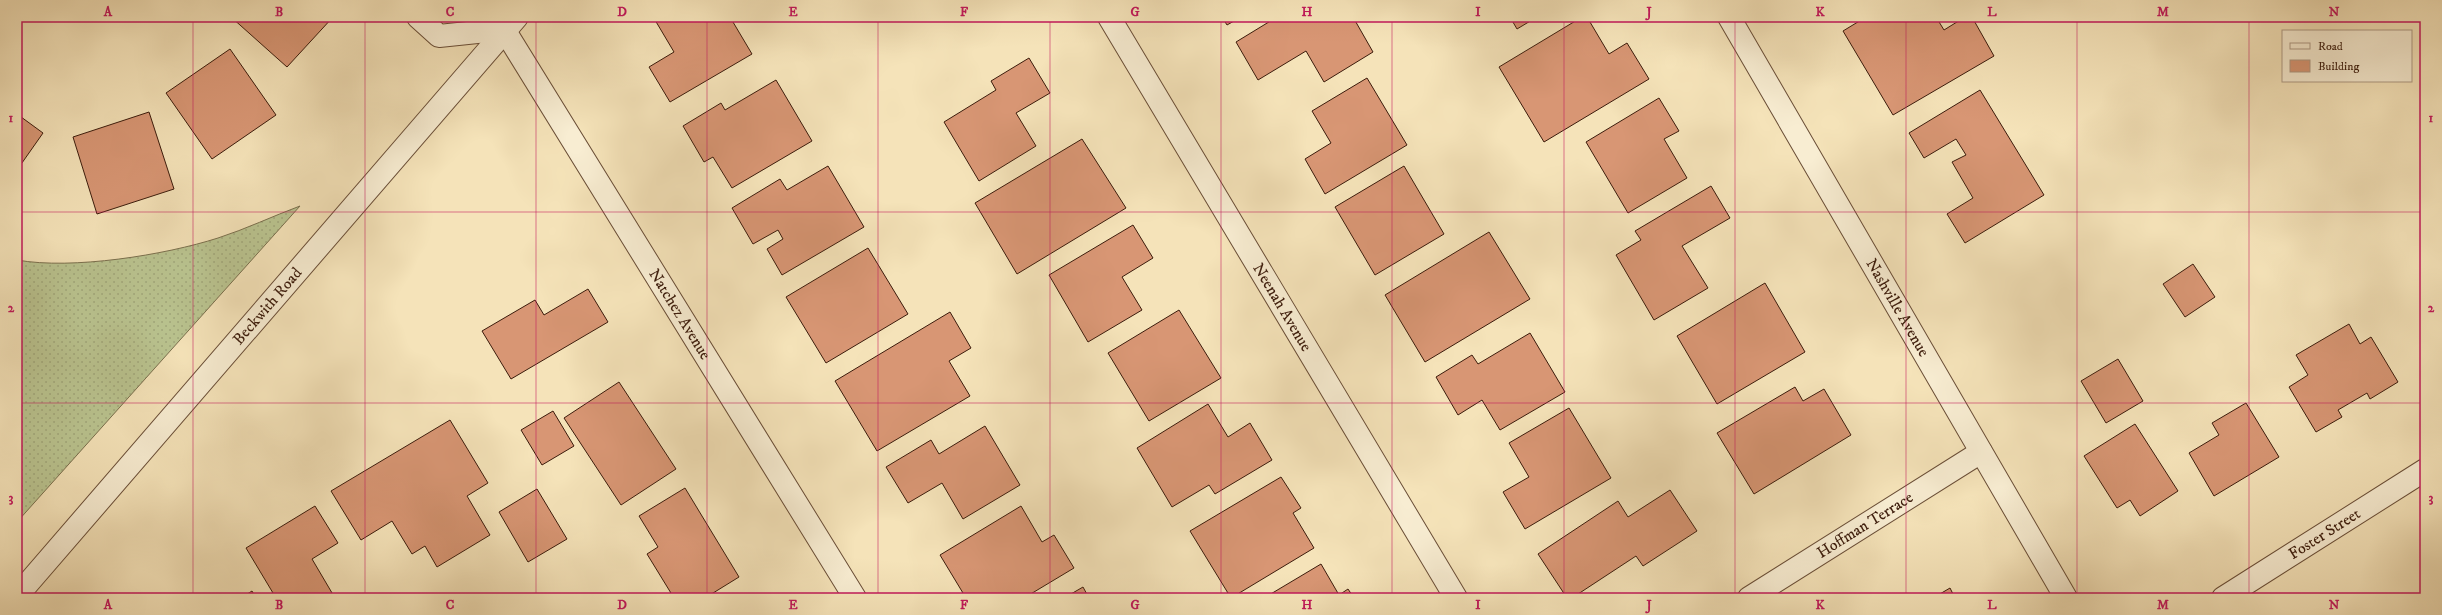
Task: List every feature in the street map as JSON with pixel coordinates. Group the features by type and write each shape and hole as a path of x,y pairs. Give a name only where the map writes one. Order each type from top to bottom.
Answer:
{"street":[{"path":"418,17 439,36 506,21"},
{"name":"Neenah Avenue","path":"1109,17 1456,598"},
{"name":"Nashville Avenue","path":"1729,17 2066,598"},
{"name":"Beckwith Road","path":"17,596 50,560 506,21"},
{"name":"Natchez Avenue","path":"506,21 855,598"},
{"name":"Hoffman Terrace","path":"1749,598 1981,452"},
{"name":"Foster Street","path":"2223,598 2425,470"}],"green space":[{"path":"300,206 17,522 17,260 39,263 91,262 146,255 218,238"}],"building":[{"path":"231,17 333,17 287,67"},
{"path":"659,17 730,17 752,54 670,102 649,67 674,52 655,20"},
{"path":"1222,17 1241,17 1227,25"},
{"path":"1277,17 1353,17 1373,52 1324,82 1306,51 1258,80 1236,42"},
{"path":"1510,17 1537,17 1517,29"},
{"path":"1582,17 1587,17 1609,54 1627,43 1649,79 1544,142 1499,67"},
{"path":"1866,17 1936,17 1944,30 1965,17 1972,17 1994,56 1893,115 1843,31"},
{"path":"230,49 276,115 212,159 166,93"},
{"path":"1029,58 1050,93 1016,113 1036,146 979,181 944,122 996,90 991,81"},
{"path":"1367,78 1407,145 1325,194 1305,159 1331,143 1312,111"},
{"path":"776,80 812,141 732,188 713,157 704,162 683,126 721,103 725,110"},
{"path":"1980,90 2044,195 1965,243 1947,214 1973,198 1952,162 1966,155 1956,139 1924,158 1909,133"},
{"path":"1659,98 1679,131 1664,139 1687,178 1628,213 1586,142"},
{"path":"149,112 174,189 97,214 73,137"},
{"path":"17,114 43,133 17,170"},
{"path":"1082,139 1126,208 1017,274 975,203"},
{"path":"828,166 864,227 782,275 767,249 783,239 778,230 753,244 732,208 780,179 787,190"},
{"path":"1404,166 1444,234 1375,275 1335,207"},
{"path":"1711,186 1730,218 1682,246 1708,288 1654,320 1616,255 1641,240 1635,231"},
{"path":"1133,225 1153,258 1122,277 1142,310 1088,342 1049,275"},
{"path":"1489,232 1530,299 1425,362 1385,295"},
{"path":"868,248 908,314 826,363 786,297"},
{"path":"2193,264 2215,297 2185,317 2163,284"},
{"path":"1765,283 1805,352 1717,404 1677,336"},
{"path":"588,289 608,322 511,379 482,331 535,300 544,315"},
{"path":"1179,310 1221,378 1149,421 1108,353"},
{"path":"950,312 971,348 949,361 970,396 877,451 835,381"},
{"path":"2349,324 2360,344 2371,337 2398,382 2370,399 2367,393 2338,410 2342,417 2316,432 2289,387 2308,375 2296,355"},
{"path":"1530,333 1565,392 1500,430 1482,400 1458,415 1436,377 1472,355 1478,364"},
{"path":"2118,359 2143,401 2106,423 2081,381"},
{"path":"619,382 676,469 621,505 564,418"},
{"path":"1795,387 1803,401 1824,389 1851,435 1754,494 1717,433"},
{"path":"2246,403 2279,457 2214,496 2189,453 2219,435 2212,423"},
{"path":"1208,404 1228,437 1250,423 1272,460 1215,494 1209,485 1172,507 1137,448"},
{"path":"1569,408 1611,478 1525,529 1503,492 1529,477 1509,443"},
{"path":"553,411 574,446 542,465 521,430"},
{"path":"450,420 488,483 467,496 490,535 437,567 425,546 412,554 392,521 361,540 331,491"},
{"path":"2135,424 2178,491 2140,516 2130,500 2117,508 2084,456"},
{"path":"985,426 1020,485 963,519 942,483 908,503 886,467 931,440 939,454"},
{"path":"1281,477 1301,508 1293,513 1314,548 1231,598 1190,531"},
{"path":"685,488 739,577 705,598 674,598 647,554 658,547 639,516"},
{"path":"537,489 567,539 528,562 499,512"},
{"path":"1670,490 1697,531 1643,566 1636,556 1572,598 1567,598 1538,554 1618,501 1628,517"},
{"path":"315,506 338,543 312,559 335,598 276,598 246,548"},
{"path":"1021,506 1042,542 1054,535 1074,568 1024,598 966,598 940,555"},
{"path":"1321,564 1339,595 1348,589 1354,598 1264,598"},
{"path":"1083,587 1089,598 1064,598"},
{"path":"1950,588 1955,598 1933,598"},
{"path":"252,591 256,598 241,598"}]}
